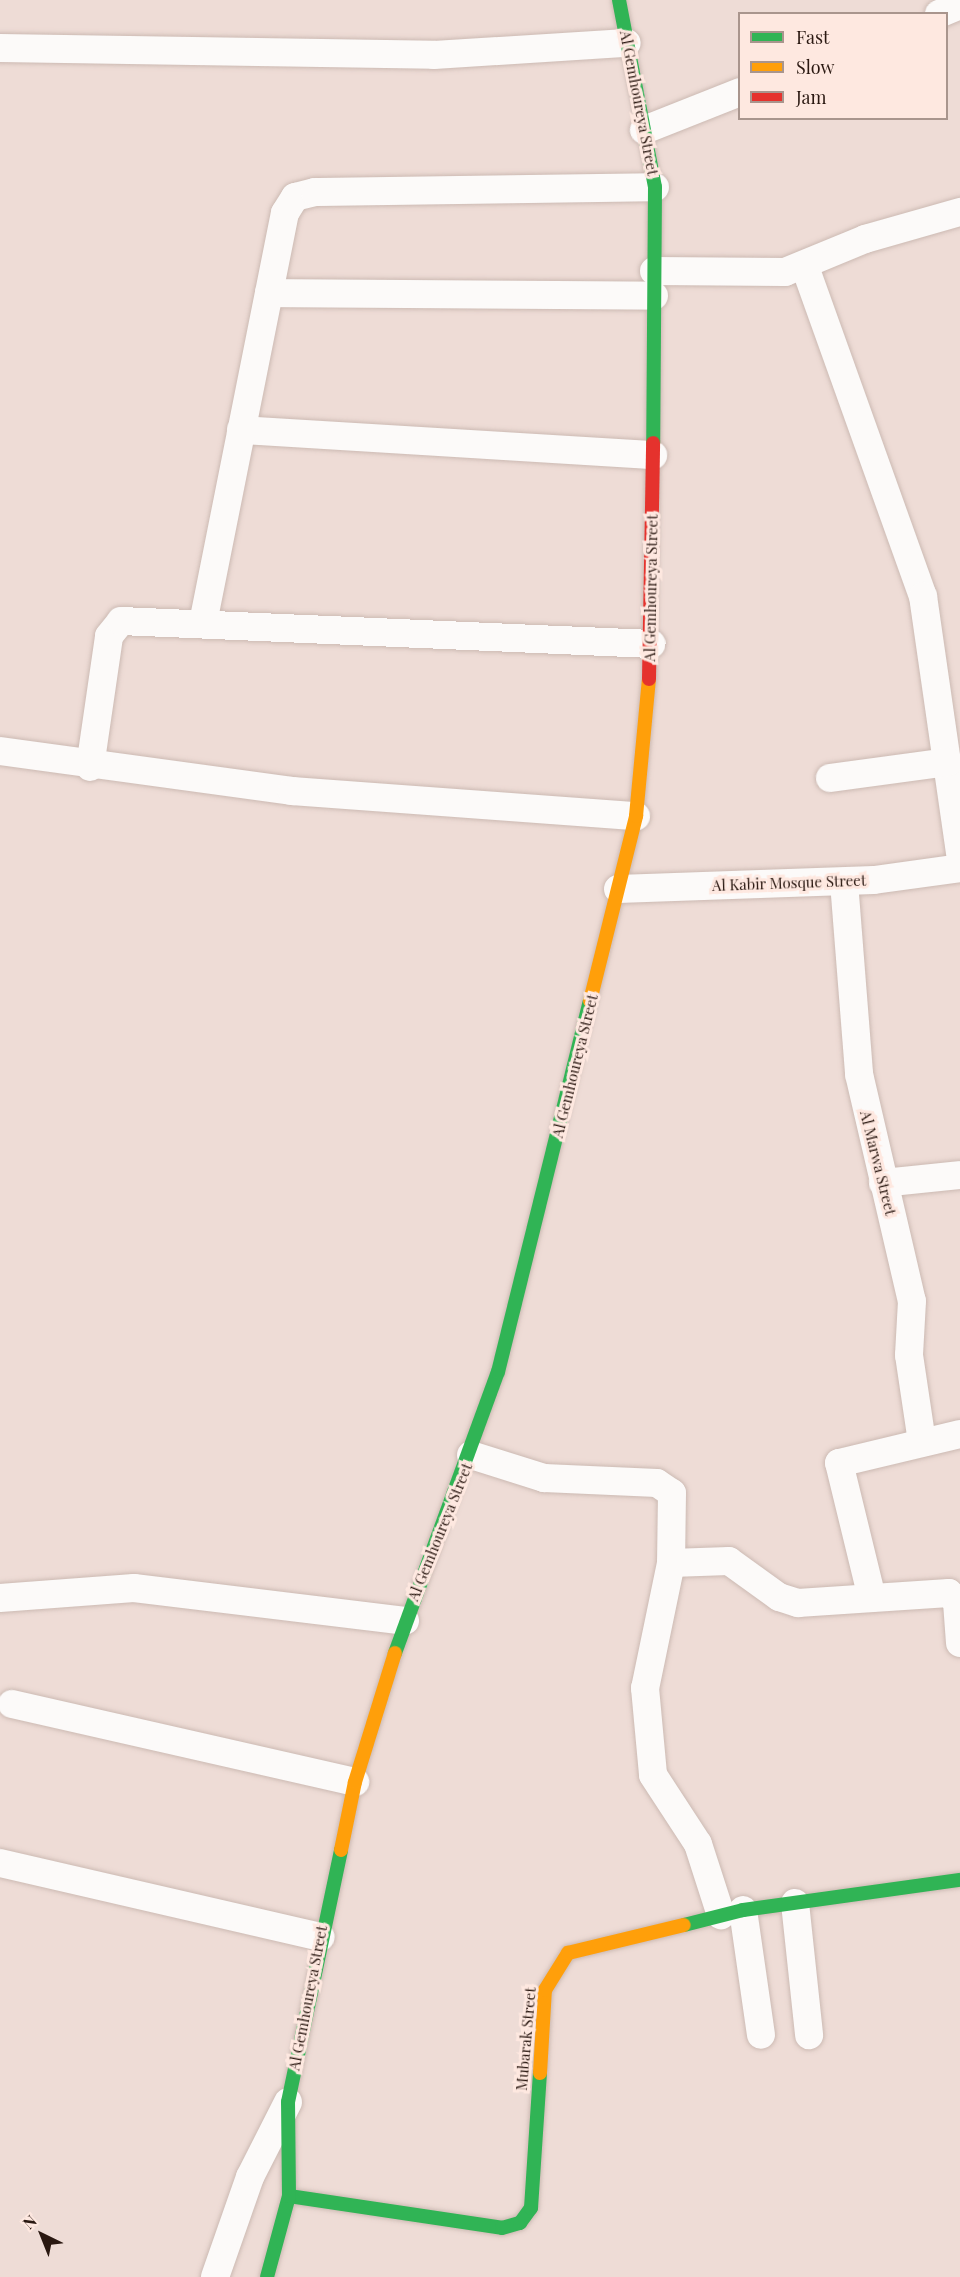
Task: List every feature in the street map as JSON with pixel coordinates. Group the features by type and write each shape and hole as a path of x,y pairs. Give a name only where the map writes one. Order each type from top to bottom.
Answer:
{"street":[{"name":"Al Gemhoureya Street","path":"267,2277 289,2196 288,2102 355,1782 405,1621 471,1455 522,1283 636,816 652,644 655,187 619,0"},
{"path":"944,12 960,5"},
{"path":"0,48 434,56 627,43"},
{"path":"644,130 738,93"},
{"path":"203,623 285,213 305,192 655,187"},
{"path":"269,293 654,283 764,273 806,267 865,239 960,212"},
{"path":"806,267 923,596 960,854"},
{"path":"241,430 653,455"},
{"path":"90,767 115,624 128,619 652,644"},
{"path":"0,752 90,767 292,791 636,816"},
{"path":"830,778 948,762"},
{"name":"Al Kabir Mosque Street","path":"618,889 844,882 960,868"},
{"name":"Al Marwa Street","path":"844,882 858,1074 912,1301 909,1355 922,1442"},
{"path":"883,1184 960,1175"},
{"path":"872,1598 837,1467 846,1458 960,1434"},
{"path":"471,1455 544,1478 663,1484 673,1500 671,1563 645,1688 652,1775 698,1844 732,1913 761,2035"},
{"path":"671,1563 729,1561 779,1597 798,1603 954,1595 960,1643"},
{"path":"0,1598 134,1588 405,1621"},
{"path":"12,1704 355,1782"},
{"path":"0,1863 321,1937"},
{"name":"Mubarak Street","path":"289,2196 502,2228 520,2223 531,2208 545,1990 554,1969 582,1946 732,1913 960,1880"},
{"path":"795,1903 809,2034"},
{"name":"Al Gemhoureya Street","path":"215,2277 250,2177 288,2102"}],"traffic: fast":[{"path":"619,0 655,187 653,443"},
{"path":"395,1653 498,1372 590,1001"},
{"path":"267,2277 289,2196 288,2102 341,1850"},
{"path":"684,1925 743,1910 960,1880"},
{"path":"289,2196 502,2228 520,2223 531,2208 540,2073"}],"traffic: slow":[{"path":"590,1001 636,816 649,679"},
{"path":"341,1850 355,1782 395,1653"},
{"path":"540,2073 545,1990 568,1953 684,1925"}],"traffic: jam":[{"path":"649,679 653,443"}]}
